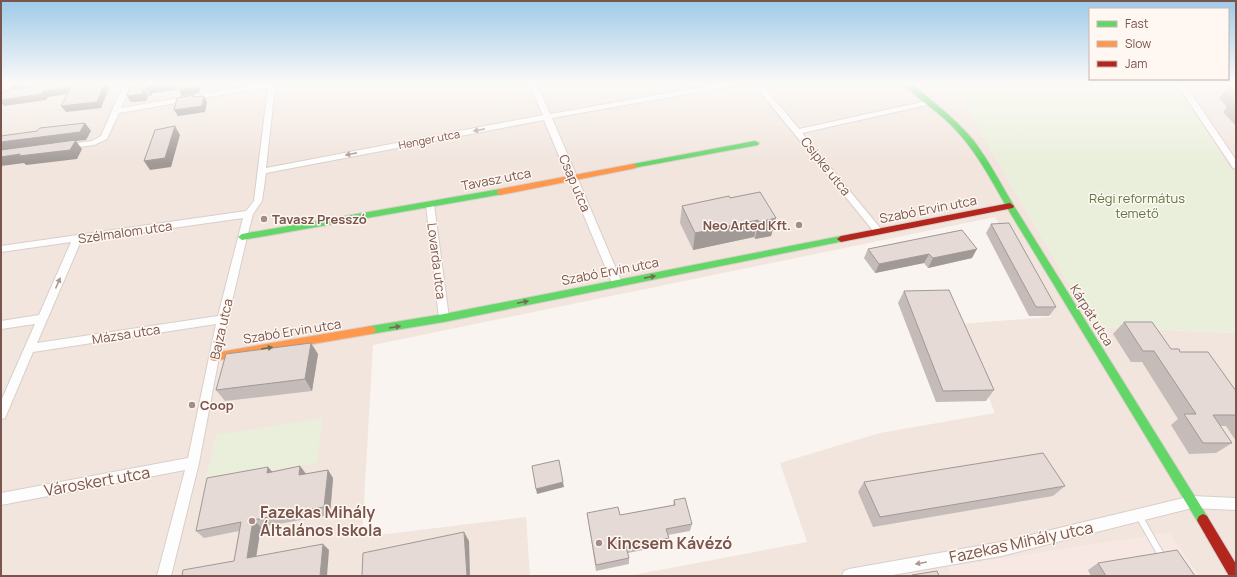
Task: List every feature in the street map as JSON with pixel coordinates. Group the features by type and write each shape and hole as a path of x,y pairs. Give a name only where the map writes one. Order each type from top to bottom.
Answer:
{"street":[{"path":"54,148 94,143 101,140 104,137 116,111 122,110"},
{"name":"Bajza utca","path":"164,576 193,463 214,357 242,237 249,214 258,201 271,110"},
{"name":"Csap utca","path":"543,110 617,283"},
{"name":"Henger utca","path":"263,171 586,110"},
{"name":"Csipke utca","path":"779,110 878,231"},
{"path":"797,132 893,110"},
{"name":"Kárpát utca","path":"938,110 951,121 970,141 982,157 1010,206 1236,576"},
{"path":"1198,110 1236,166"},
{"name":"Tavasz utca","path":"242,237 430,204 755,143"},
{"name":"Lovarda utca","path":"430,204 444,318"},
{"name":"Szabó Ervin utca","path":"214,357 444,318 1010,206"},
{"name":"Szélmalom utca","path":"1,249 249,214"},
{"path":"1,414 77,239"},
{"path":"1,325 42,319"},
{"name":"Mázsa utca","path":"30,348 223,319"},
{"name":"Városkert utca","path":"1,499 193,463"},
{"name":"Fazekas Mihály utca","path":"849,576 1001,549 1192,502 1236,504"}],"lane":[{"path":"1138,516 1160,553"}],"shaded area":[{"path":"1,110 968,110 1094,327 1236,333 1236,576 1199,576 1169,533 948,567 952,576 628,576 807,542 780,463 880,433 995,413 959,324 1051,317 995,217 373,345 362,537 526,517 530,576 1,576"},
{"path":"1193,110 1236,110 1236,178"},
{"path":"1169,533 1199,576 952,576 948,567"}],"green space":[{"name":"Régi református temető","path":"968,110 1193,110 1236,178 1236,333 1094,327"},
{"path":"323,418 317,463 205,482 216,435"}],"building":[{"path":"85,123 80,132 1,142 1,136 37,131 40,128"},
{"path":"175,126 165,158 144,161 155,130"},
{"path":"76,140 70,150 1,157 1,150"},
{"path":"760,192 776,218 759,222 758,220 695,233 682,206 729,196 730,198"},
{"path":"1009,223 1056,307 1036,307 991,224"},
{"path":"962,230 977,249 933,258 929,254 879,264 868,249"},
{"path":"949,290 994,390 943,391 904,291"},
{"path":"1124,322 1152,322 1171,349 1179,349 1180,352 1208,352 1236,391 1236,415 1213,415 1232,443 1203,443 1184,414 1196,414 1154,351 1143,351"},
{"path":"311,343 305,379 216,390 226,354"},
{"path":"1043,453 1065,486 880,517 864,482"},
{"path":"559,460 563,482 536,489 532,466"},
{"name":"Fazekas Mihály Általános Iskola","path":"300,466 299,475 328,470 324,507 253,520 247,558 323,544 320,576 182,576 183,570 234,561 241,522 196,531 207,478 268,467 267,473"},
{"path":"685,498 692,524 666,529 669,538 626,547 629,558 596,565 587,513 618,507 620,515 675,505 674,500"},
{"path":"464,532 467,576 362,576 363,553"},
{"path":"1177,550 1195,576 1106,576 1098,563"},
{"path":"937,571 939,576 912,575"}],"traffic: fast":[{"path":"938,110 970,141 982,157 1010,206 1203,520"},
{"path":"633,166 755,143"},
{"path":"242,237 500,192"},
{"path":"371,330 444,318 841,239"}],"traffic: slow":[{"path":"500,192 633,166"},
{"path":"214,357 371,330"}],"traffic: jam":[{"path":"841,239 1010,206"},
{"path":"1203,520 1236,576"}],"place":[{"name":"Tavasz Presszó","path":"264,219"},
{"name":"Neo Arted Kft.","path":"799,225"},
{"name":"Coop","path":"192,405"},
{"name":"Fazekas Mihály Általános Iskola","path":"252,521"},
{"name":"Kincsem Kávézó","path":"599,543"}]}
